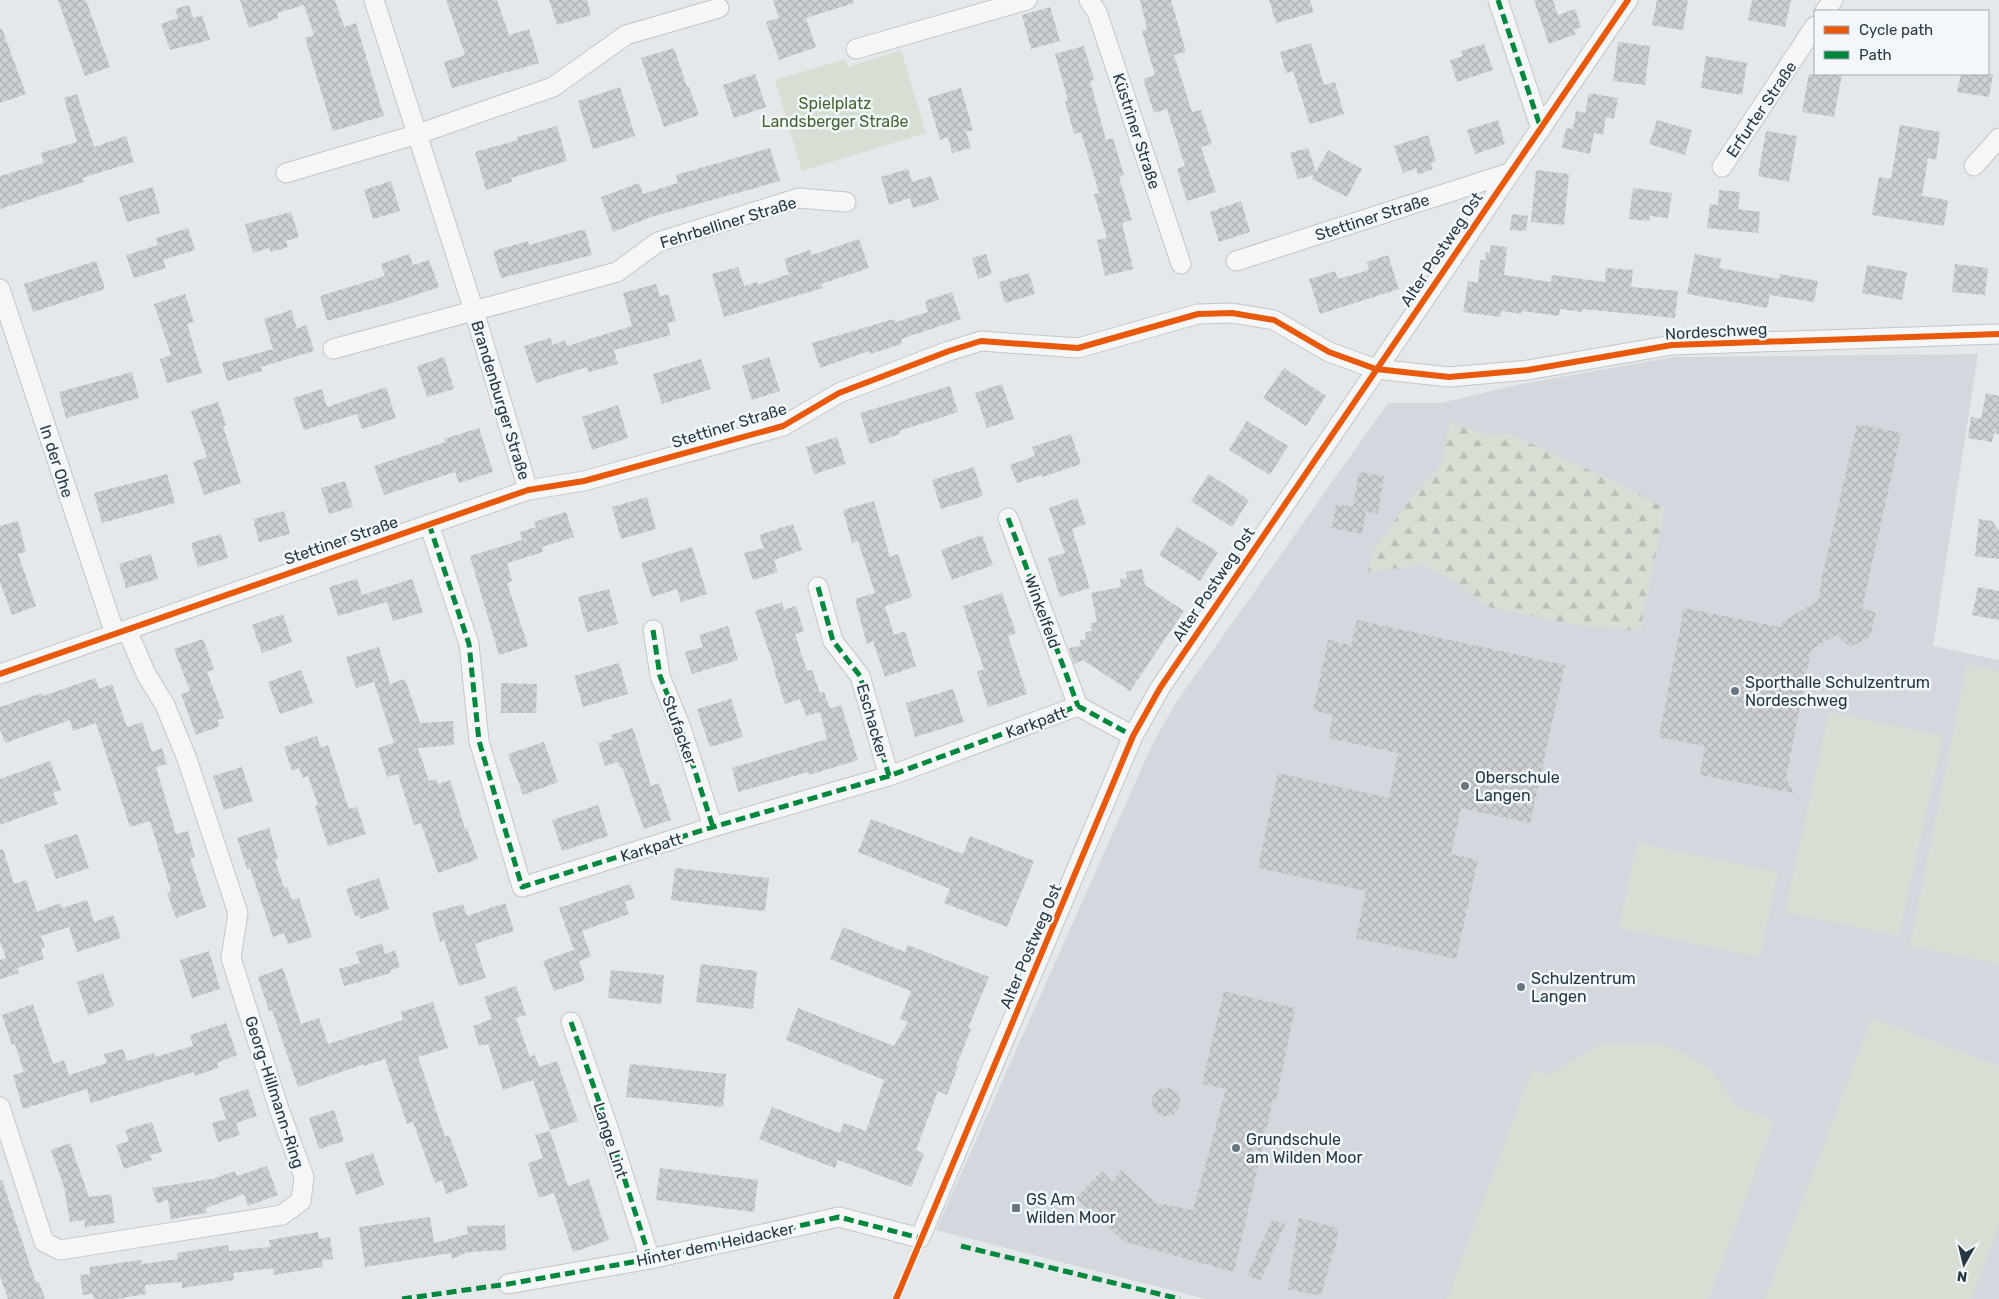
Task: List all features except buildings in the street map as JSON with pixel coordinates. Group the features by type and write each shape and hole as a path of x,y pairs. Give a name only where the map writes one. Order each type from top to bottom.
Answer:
{"street":[{"name":"Brandenburger Straße","path":"374,0 474,311 528,490"},
{"path":"856,49 1027,0"},
{"name":"Küstriner Straße","path":"1089,0 1097,12 1181,264"},
{"path":"1498,0 1541,129"},
{"name":"Alter Postweg Ost","path":"920,1238 1132,736 1165,680 1628,0"},
{"path":"286,173 418,134 553,87 626,35 719,8"},
{"name":"Erfurter Straße","path":"1722,167 1814,28"},
{"path":"1974,166 1999,138"},
{"name":"Stettiner Straße","path":"1236,261 1509,174"},
{"name":"Fehrbelliner Straße","path":"474,311 617,272 658,242 799,198 846,202"},
{"name":"In der Ohe","path":"0,289 121,632"},
{"name":"Brandenburger Straße","path":"333,349 474,311"},
{"name":"Stettiner Straße","path":"0,674 528,490 584,481 783,426 839,393 949,351 981,341 1078,348 1198,314 1232,312 1274,320 1329,352 1376,369"},
{"name":"Nordeschweg","path":"1376,369 1449,377 1528,370 1672,345 1999,334"},
{"name":"Winkelfeld","path":"1008,518 1078,706"},
{"name":"Karkpatt","path":"429,524 469,644 479,740 522,887 889,776 1078,706 1132,736"},
{"name":"Eschacker","path":"818,587 833,641 860,676 889,776"},
{"name":"Stufacker","path":"653,630 660,676 682,728 713,828"},
{"name":"Georg-Hillmann-Ring","path":"0,1107 44,1242 60,1250 282,1216 301,1201 304,1177 279,1109 231,958 238,914 187,760 165,705 121,632"},
{"name":"Lange Lint","path":"571,1022 608,1127 650,1259"},
{"name":"Hinter dem Heidacker","path":"508,1284 650,1259 839,1217 920,1238"}],"shaded area":[{"name":"Schulzentrum Langen","path":"1978,354 1933,646 1999,660 1999,1299 1206,1299 936,1230 1152,745 1177,701 1388,403 1441,403 1521,384 1673,357"}],"green space":[{"name":"Spielplatz Landsberger Straße","path":"901,50 926,133 802,171 775,80 845,59 848,67"},
{"path":"1450,422 1485,434 1509,434 1612,480 1665,508 1640,631 1576,625 1484,606 1458,582 1422,565 1368,572 1372,553 1410,499 1441,465"},
{"path":"1967,664 1999,671 1999,964 1910,946"},
{"path":"1829,712 1943,736 1899,936 1785,912"},
{"path":"1637,843 1778,872 1760,957 1619,928"},
{"path":"1872,1018 1999,1066 1999,1225 1971,1299 1765,1299"},
{"path":"1660,1043 1684,1053 1709,1069 1724,1087 1735,1105 1774,1121 1709,1299 1447,1299 1532,1070 1547,1075 1601,1045"}],"marked path":[{"path":"1498,0 1541,129"},
{"path":"1008,518 1078,706"},
{"path":"429,524 469,644 479,741 522,887 713,827 889,776 1078,706 1133,736"},
{"path":"818,587 833,641 860,676 889,776"},
{"path":"653,630 660,676 681,728 713,827"},
{"path":"571,1022 608,1127 650,1259"},
{"path":"402,1299 508,1284 650,1259 839,1217 920,1238 918,1243"},
{"path":"961,1246 1180,1299"}],"cycle path":[{"path":"896,1299 1133,736 1160,688 1628,0"},
{"path":"0,674 528,490 584,481 783,426 839,393 949,351 981,341 1078,348 1198,314 1232,313 1274,320 1329,352 1376,369 1449,377 1528,370 1672,345 1999,334"}],"place":[{"name":"Sporthalle Schulzentrum Nordeschweg","path":"1735,691"},
{"name":"Oberschule Langen","path":"1465,786"},
{"name":"Schulzentrum Langen","path":"1521,987"},
{"name":"Grundschule am Wilden Moor","path":"1236,1148"},
{"name":"GS Am Wilden Moor","path":"1016,1208"}]}
